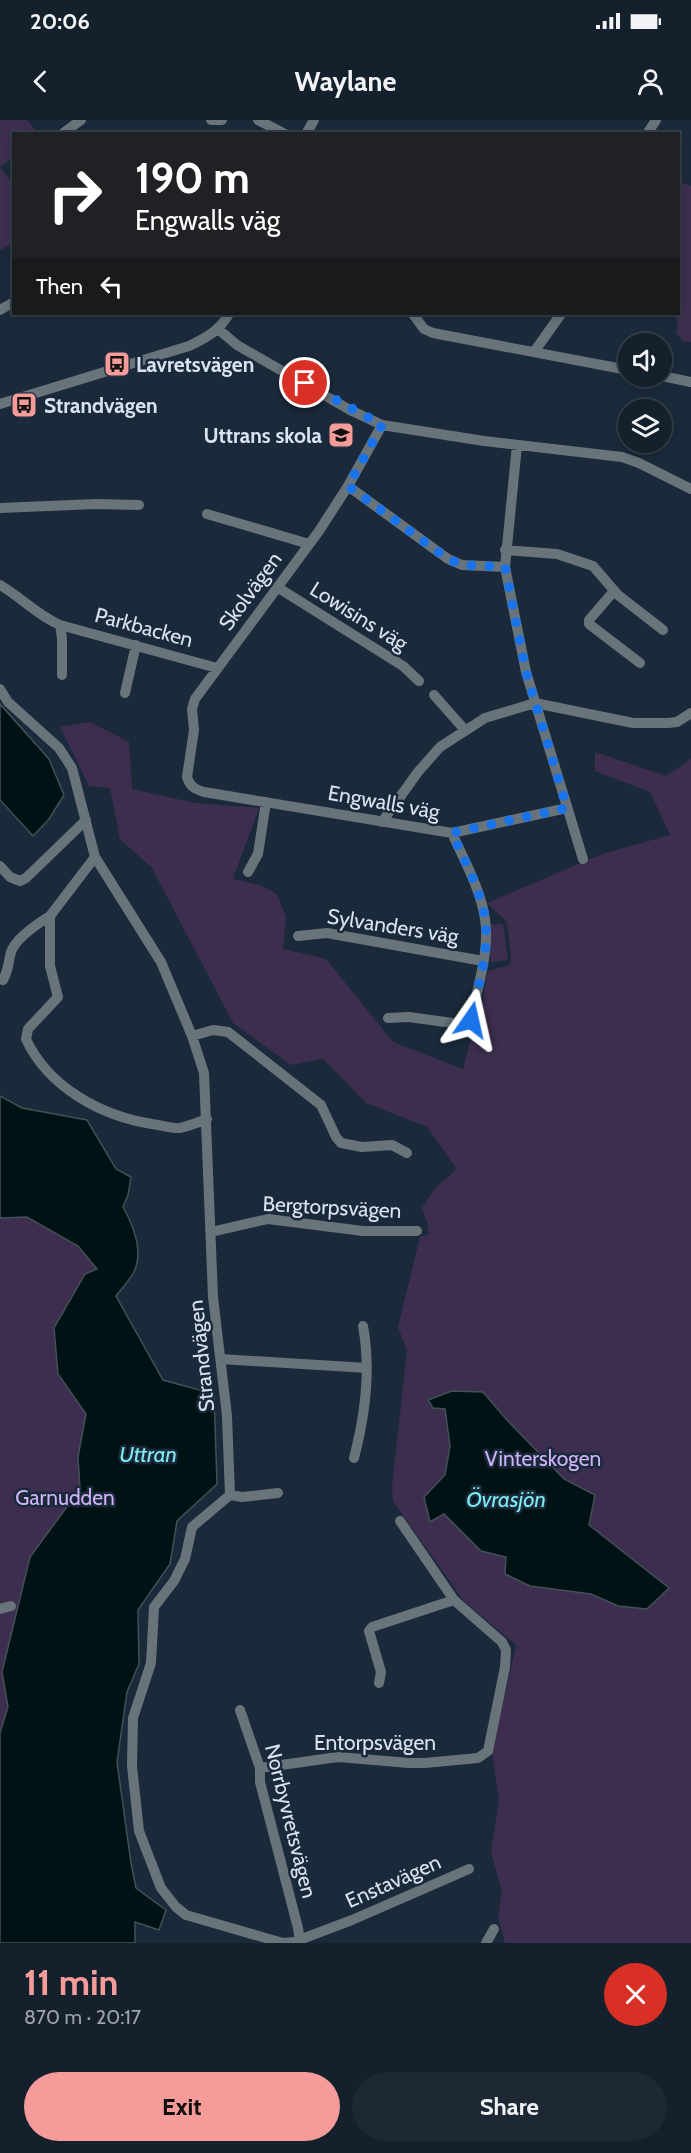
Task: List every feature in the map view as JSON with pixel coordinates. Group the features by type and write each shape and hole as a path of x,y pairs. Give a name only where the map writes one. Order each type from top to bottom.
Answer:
{"street":[{"path":"65,132 81,120"},
{"path":"212,120 222,120"},
{"path":"258,120 281,132"},
{"path":"0,404 189,346 203,340 218,329 228,315"},
{"path":"414,315 424,328 433,333 618,368"},
{"path":"534,352 560,315"},
{"path":"218,329 237,345 350,410 382,425 631,459 691,489"},
{"path":"672,378 691,382"},
{"name":"Skolvägen","path":"194,789 187,777 195,730 193,704 198,694 309,544 348,486 382,425"},
{"path":"517,445 505,567 523,661 583,859"},
{"path":"348,486 448,559 462,565 505,567"},
{"path":"0,508 96,504 139,505"},
{"path":"207,514 309,544"},
{"path":"505,550 570,556 593,566 614,591 663,630"},
{"name":"Parkbacken","path":"0,585 12,592 40,616 60,625 217,668"},
{"name":"Lowisins väg","path":"277,587 403,666 419,681"},
{"path":"614,591 589,620 589,624 640,663"},
{"path":"60,625 62,675"},
{"path":"125,693 136,645"},
{"name":"Strandvägen","path":"0,689 8,702 48,737 68,761 74,774 95,857 161,962 192,1036 204,1073 213,1297 228,1427 230,1495"},
{"path":"434,695 464,729"},
{"path":"382,822 436,750 464,729 485,718 535,703 633,723 676,722 691,713"},
{"name":"Engwalls väg","path":"194,789 452,833 567,808"},
{"path":"248,872 258,854 266,802"},
{"path":"0,866 15,880 20,881 26,878 86,820"},
{"name":"Sylvanders väg","path":"388,1018 409,1017 467,1025 471,1020 483,961 486,937 485,919 479,898 452,833"},
{"path":"3,980 9,969 11,951 31,928 50,916 95,857"},
{"path":"50,916 50,966 58,997 28,1029 26,1039 41,1063 80,1098 117,1116 180,1128 207,1119"},
{"name":"Sylvanders väg","path":"298,936 327,933 483,961"},
{"path":"192,1036 213,1030 228,1032 321,1105 336,1137 342,1143 353,1147 392,1145 407,1154"},
{"name":"Bergtorpsvägen","path":"211,1232 268,1219 363,1231 417,1231"},
{"path":"354,1458 363,1412 366,1368 363,1326"},
{"path":"221,1359 366,1368"},
{"path":"278,1493 242,1497 230,1495 192,1527 184,1559 174,1581 154,1607 151,1663 133,1718 132,1766 140,1831 161,1888 176,1907 186,1915 283,1943 299,1942"},
{"path":"379,1683 381,1672 369,1631 372,1627 454,1600 400,1521"},
{"name":"Entorpsvägen","path":"260,1768 339,1757 425,1763 478,1758 488,1751 505,1667 506,1650 502,1642 454,1600"},
{"name":"Norrbyvretsvägen","path":"240,1710 260,1768 260,1782 298,1928 299,1942"},
{"name":"Enstavägen","path":"299,1942 469,1869"},
{"path":"486,1943 494,1929"}],"green space":[{"path":"0,120 27,120 37,132 12,132 12,159 0,167"},
{"path":"0,167 12,183 12,244 0,250"},
{"path":"680,182 691,186 691,342 683,341 676,333 678,325 675,315 680,315"},
{"name":"Vinterskogen","path":"90,722 129,742 132,789 195,803 259,808 233,879 260,885 277,894 286,917 283,949 326,959 393,1042 463,1069 470,1042 476,1035 488,971 510,965 507,922 487,903 602,854 670,835 650,792 595,771 595,752 666,776 691,759 691,1943 505,1943 498,1917 502,1891 491,1852 499,1799 492,1752 516,1645 463,1600 393,1501 392,1487 407,1351 398,1327 420,1237 430,1234 422,1208 435,1188 456,1168 427,1127 366,1103 323,1059 291,1065 233,1023 152,868 120,839 110,788 89,786 60,727"},
{"path":"503,924 508,960 491,962 487,925"},
{"name":"Garnudden","path":"0,1140 114,1232 38,1943 0,1943"}],"water":[{"path":"0,704 49,759 64,795 49,819 33,836 0,800"},
{"name":"Uttran","path":"0,1096 22,1108 87,1120 116,1169 131,1177 123,1207 136,1238 137,1264 134,1272 116,1296 163,1380 214,1394 217,1484 177,1521 170,1564 138,1610 139,1664 127,1692 117,1762 136,1888 166,1910 159,1930 135,1922 135,1943 0,1943 0,1733 8,1707 2,1672 30,1557 80,1489 78,1457 86,1414 58,1374 54,1328 85,1274 97,1269 78,1246 27,1217 0,1218"},
{"name":"Övrasjön","path":"452,1391 483,1392 564,1479 595,1495 589,1525 669,1588 647,1609 618,1606 591,1594 530,1586 505,1574 506,1557 481,1551 444,1514 430,1522 424,1497 445,1475 450,1446 445,1409 433,1408 428,1400"}],"place":[{"name":"Lavretsvägen","path":"117,364"},
{"name":"Strandvägen","path":"24,405"},
{"name":"Uttrans skola","path":"341,435"}],"route":[{"path":"305,383 350,410 382,425 348,486 448,559 462,565 505,567 526,672 567,808 452,833 479,898 485,919 486,937 483,961 471,1020"}]}
